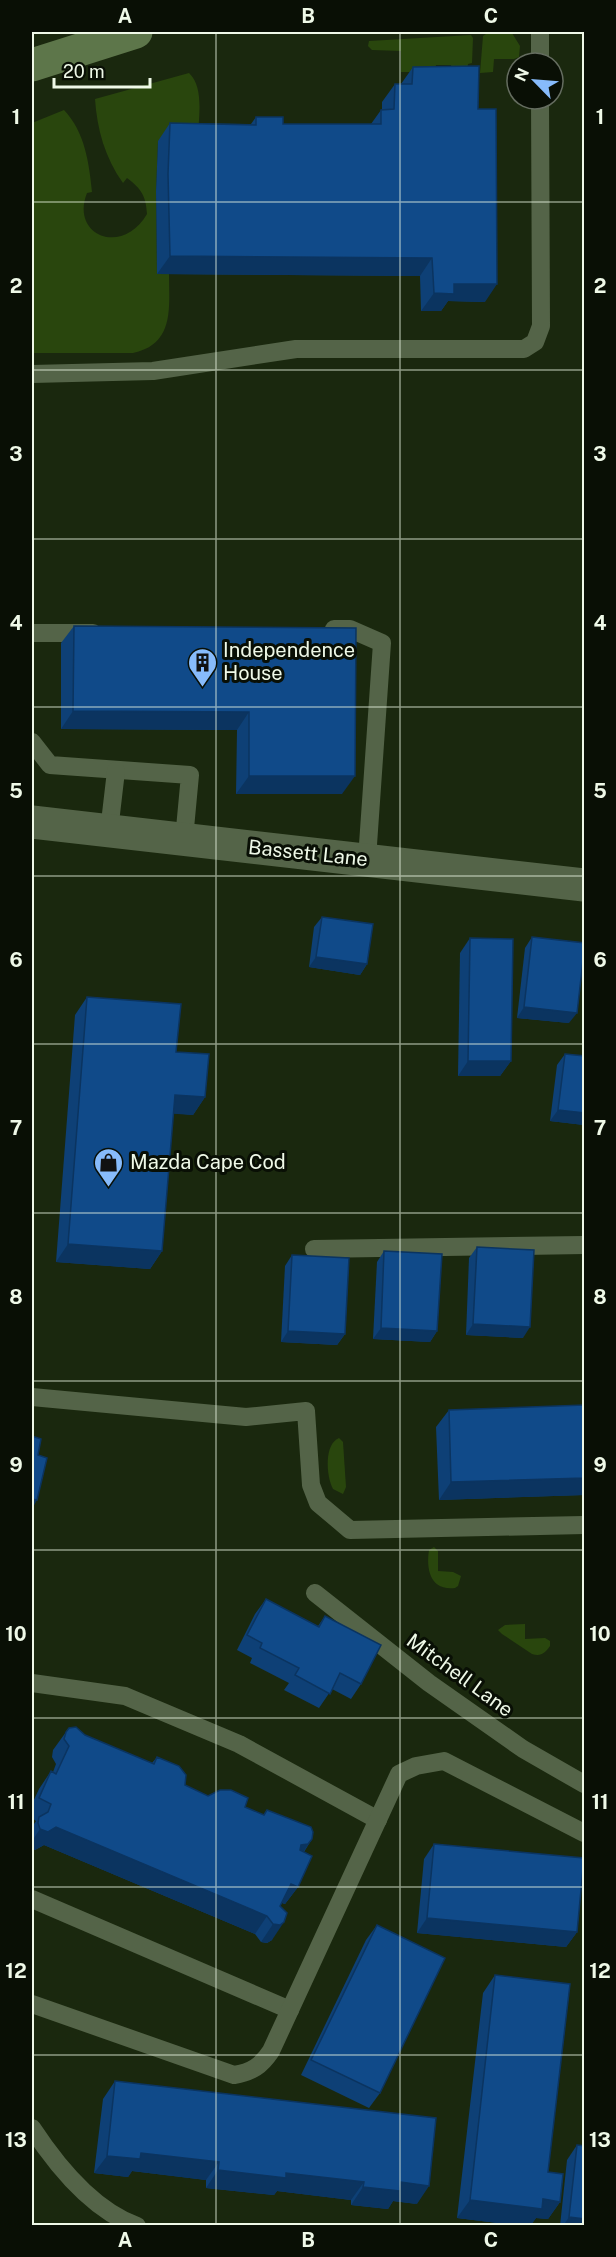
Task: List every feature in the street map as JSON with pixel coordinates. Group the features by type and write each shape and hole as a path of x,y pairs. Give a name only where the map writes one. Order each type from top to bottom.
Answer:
{"main road":[{"path":"32,65 136,32"}],"street":[{"name":"Bassett Lane","path":"32,822 585,885"}],"lane":[{"path":"540,32 540,51"},
{"path":"32,374 153,371 296,349 524,349 535,342 541,326 540,111"},
{"path":"314,630 350,629 382,643 367,859"},
{"path":"32,633 114,632"},
{"path":"32,742 50,765 190,775 184,839"},
{"path":"109,831 116,771"},
{"path":"314,1249 585,1245"},
{"path":"32,1397 246,1417 306,1411 311,1485 318,1503 350,1530 585,1525"},
{"name":"Mitchell Lane","path":"315,1593 429,1683 523,1749 585,1784"},
{"path":"32,1683 125,1696 239,1744 378,1820"},
{"path":"32,2004 234,2075 248,2072 262,2063 290,2010 399,1774 416,1766 444,1761 585,1833"},
{"path":"32,1899 290,2010"},
{"path":"32,2128 74,2182 99,2203 137,2226"}],"green space":[{"path":"512,33 520,46 520,51 505,51 505,59 494,59 493,72 480,73 483,36"},
{"path":"471,35 473,38 472,63 468,64 467,71 452,72 451,65 436,65 435,72 401,72 401,51 372,50 368,46 369,41"},
{"path":"189,73 194,79 199,96 198,140 158,142 157,273 169,274 169,311 163,333 147,348 133,353 32,353 32,123 64,110 77,128 85,148 92,192 87,193 84,208 86,220 92,229 101,235 113,237 125,235 137,227 147,214 146,203 136,186 127,178 123,183 111,164 100,132 95,99"},
{"path":"339,1438 343,1442 346,1487 343,1494 333,1489 328,1469 331,1447"},
{"path":"434,1547 438,1551 438,1571 453,1572 461,1576 455,1588 440,1586 431,1577 428,1557 429,1550"},
{"path":"525,1624 525,1639 545,1638 550,1641 550,1646 542,1654 532,1654 498,1630 505,1625"}],"building":[{"path":"479,66 478,109 496,109 497,284 454,284 454,294 434,293 432,258 170,256 168,174 170,123 256,125 256,117 283,117 283,124 381,124 381,110 394,109 395,84 412,84 413,67"},
{"name":"Independence House","path":"74,626 356,628 355,776 249,776 249,712 73,711"},
{"path":"322,917 373,924 367,964 316,957"},
{"path":"532,937 585,943 577,1013 524,1007"},
{"path":"470,938 513,939 511,1061 468,1061"},
{"name":"Mazda Cape Cod","path":"87,997 181,1004 176,1052 209,1054 205,1097 175,1095 162,1251 68,1244"},
{"path":"565,1054 585,1056 585,1113 558,1110"},
{"path":"477,1247 534,1250 530,1327 473,1324"},
{"path":"384,1251 442,1254 437,1331 381,1328"},
{"path":"292,1255 349,1258 345,1334 288,1331"},
{"path":"585,1405 585,1478 451,1482 449,1410"},
{"path":"32,1436 41,1439 38,1455 47,1458 37,1500 32,1499"},
{"path":"266,1599 319,1627 325,1616 381,1645 361,1684 340,1673 330,1694 295,1675 299,1668 260,1648 262,1643 247,1635"},
{"path":"76,1727 85,1735 154,1764 157,1757 179,1766 186,1775 185,1785 208,1796 220,1790 231,1790 248,1798 245,1807 264,1815 267,1810 311,1827 312,1839 308,1844 301,1845 300,1850 312,1856 298,1887 291,1884 280,1906 287,1913 284,1922 280,1925 273,1924 267,1916 56,1827 48,1832 40,1829 39,1817 48,1812 51,1804 39,1798 51,1771 56,1774 69,1746 64,1739 66,1732 69,1728"},
{"path":"434,1844 584,1858 577,1932 427,1918"},
{"path":"377,1925 445,1958 380,2093 311,2060"},
{"path":"495,1975 570,1984 548,2172 563,2174 560,2202 543,2199 542,2209 470,2200"},
{"path":"115,2081 436,2118 429,2186 401,2182 400,2191 363,2187 364,2182 286,2173 286,2178 218,2170 219,2162 141,2153 140,2159 107,2156"},
{"path":"577,2145 585,2146 585,2219 569,2217"}],"place":[{"name":"Independence House","path":"202,688"},
{"name":"Mazda Cape Cod","path":"109,1188"}]}
